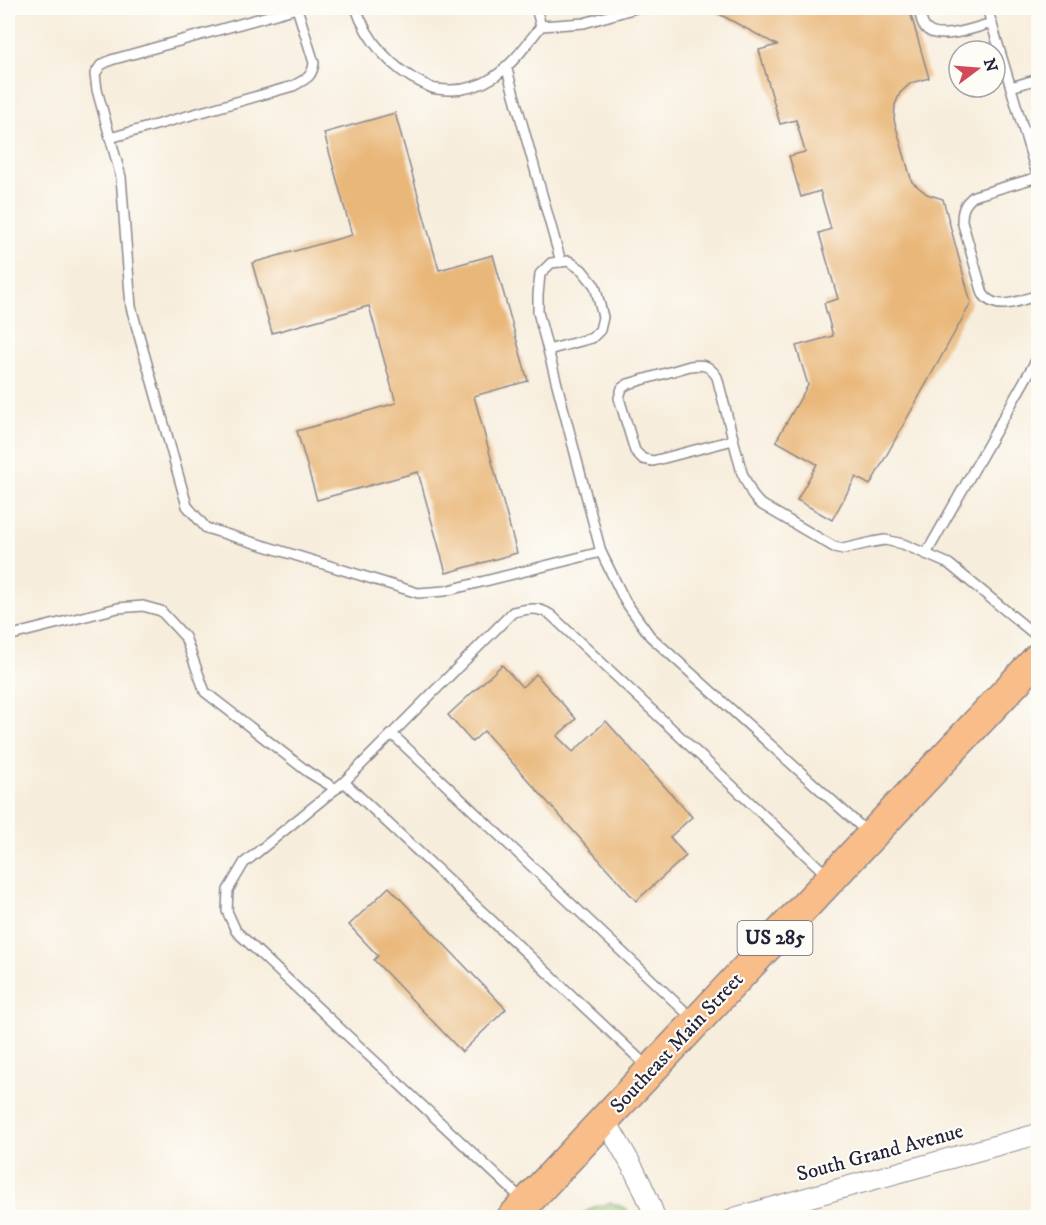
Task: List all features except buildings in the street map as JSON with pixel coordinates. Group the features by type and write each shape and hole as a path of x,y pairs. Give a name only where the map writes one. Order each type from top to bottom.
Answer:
{"main road":[{"name":"Southeast Main Street","path":"519,1210 1038,658"}],"street":[{"path":"604,1120 634,1168 655,1218"},
{"name":"South Grand Avenue","path":"734,1218 1038,1134"}],"lane":[{"path":"110,138 293,86 305,79 313,72 314,63 297,8 111,60 101,65 95,74 97,90 110,138 121,177 130,307 187,506 206,528 418,593 445,591 602,552"},
{"path":"356,8 361,23 379,50 409,78 435,89 467,90 494,76 506,66 541,26 584,23 636,8"},
{"path":"536,8 541,26"},
{"path":"919,8 924,27 943,36 992,23"},
{"path":"987,8 1038,178 974,196 962,209 962,221 987,301 996,305 1006,304 1038,295"},
{"path":"506,66 561,262"},
{"path":"1011,87 1038,79"},
{"path":"1026,134 1038,131"},
{"path":"548,350 592,338 600,330 603,317 595,286 582,270 570,261 551,264 540,274 538,312 548,350 602,552 625,601 650,636 871,836"},
{"path":"926,554 1038,357"},
{"path":"734,440 653,461 643,459 635,451 619,398 622,388 628,384 690,366 701,364 712,369 717,377 734,440 742,473 759,503 834,547 843,549 885,540 903,544 949,564 1038,637"},
{"path":"8,636 118,608 143,606 161,611 185,637 205,692 308,772 336,789"},
{"path":"519,1210 236,931 227,911 228,890 244,863 344,782 513,612 542,609 831,879"},
{"path":"392,734 696,1022"},
{"path":"344,782 651,1070"}],"path":[{"path":"591,1218 592,1216 618,1218"}],"green space":[{"path":"611,1203 625,1208 632,1217 577,1217 594,1207"}]}
